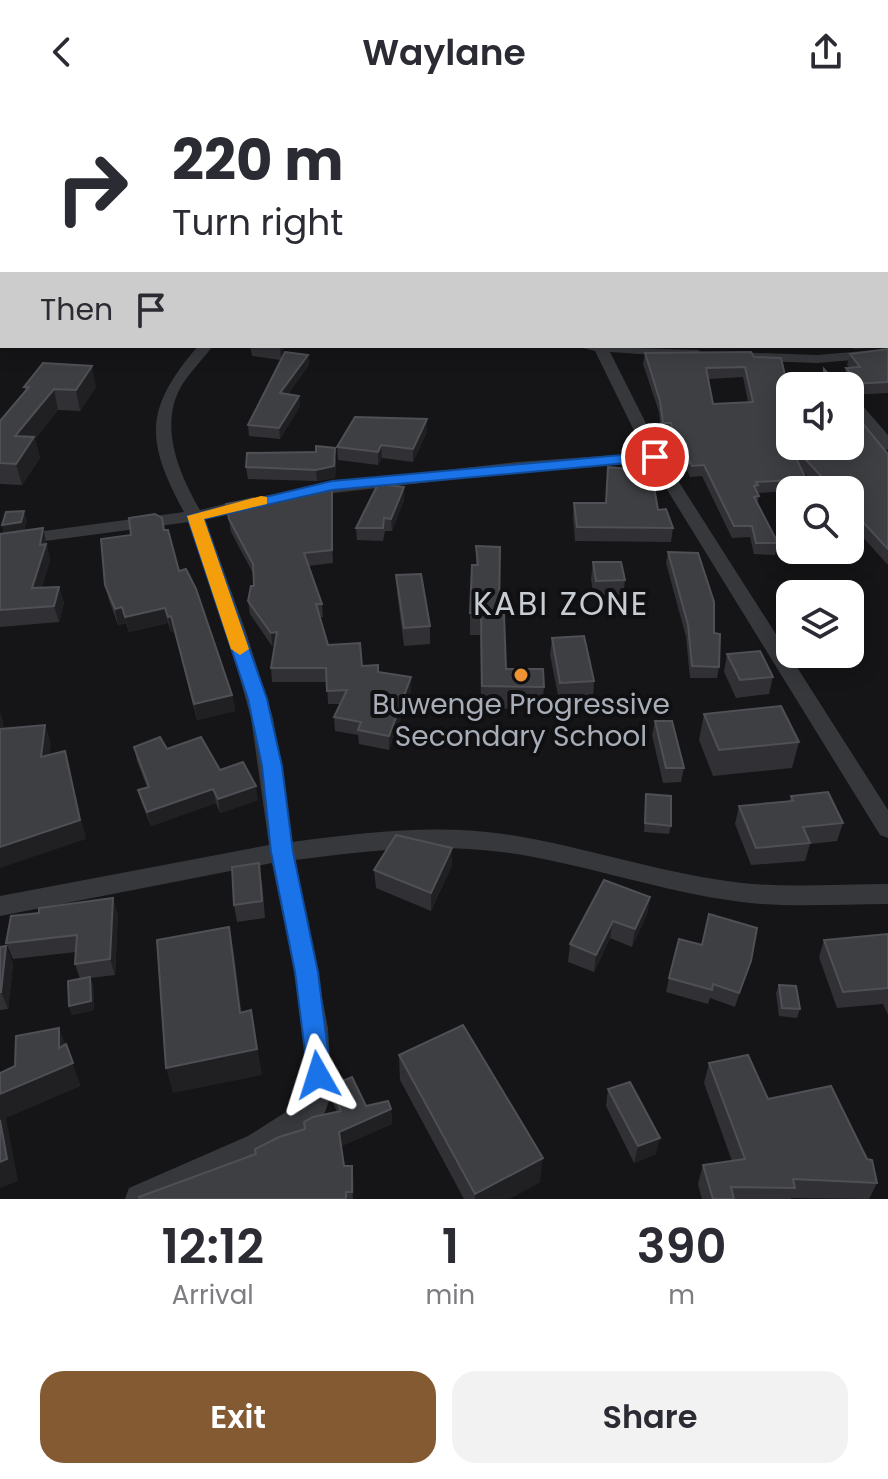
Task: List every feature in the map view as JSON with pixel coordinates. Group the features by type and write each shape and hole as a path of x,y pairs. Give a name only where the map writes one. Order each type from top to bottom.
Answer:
{"street":[{"path":"140,1199 279,1136 313,1110 318,1075 308,987 282,852 272,766 257,699 195,516 175,478 164,414 171,393 205,348"},
{"path":"593,348 655,457 888,829"},
{"path":"611,348 817,359 888,353"},
{"path":"817,359 827,372"},
{"path":"864,417 888,445"},
{"path":"0,542 195,516 282,496 363,483 655,457"},
{"path":"0,906 282,852 407,837 501,843 570,855 673,881 744,893 888,894"}],"building":[{"path":"888,349 888,382 864,383 864,372 849,372 846,368 860,367 850,354"},
{"path":"285,352 308,355 280,393 299,396 279,428 248,425"},
{"path":"751,352 754,357 781,358 784,372 776,372 776,460 797,460 805,476 776,476 776,481 756,482 758,485 754,486 759,496 754,497 776,543 756,543 752,526 734,526 704,465 692,466 679,440 673,439 671,423 663,423 660,401 645,353","holes":["745,367 753,402 713,404 706,368"]},
{"path":"43,363 92,366 76,390 54,389 15,436 34,437 16,464 0,463 0,421 29,387 24,387"},
{"path":"355,417 427,419 413,449 381,445 378,452 337,447"},
{"path":"864,425 888,454 888,549 864,523 864,476 821,476 806,460 864,460"},
{"path":"316,446 335,448 334,466 316,470 246,467 247,453 316,452"},
{"path":"629,462 650,463 658,510 666,509 673,528 577,527 574,503 606,503 608,467 630,469"},
{"path":"378,484 404,487 391,519 384,518 383,528 356,528"},
{"path":"332,485 332,550 304,553 322,604 316,604 328,645 360,643 362,666 378,665 378,672 411,677 389,736 358,730 361,722 334,717 347,690 327,691 326,668 271,668 277,632 271,633 248,601 251,586 254,586 253,564 229,519 226,504"},
{"path":"24,511 21,522 2,525 6,512"},
{"path":"155,514 162,518 164,530 168,530 179,571 186,569 196,589 232,695 194,704 171,616 168,617 165,608 125,617 122,607 115,609 105,585 101,539 131,535 129,518"},
{"path":"43,528 40,545 46,544 32,588 59,587 54,606 0,610 0,534"},
{"path":"476,546 500,547 499,614 504,614 506,669 543,669 544,687 482,686 481,613 470,613 472,565 478,565"},
{"path":"668,552 698,553 714,602 714,633 720,634 719,667 692,666 688,625"},
{"path":"593,562 621,562 625,580 596,581"},
{"path":"421,574 430,626 404,628 396,575"},
{"path":"584,636 594,681 560,683 552,638"},
{"path":"760,651 773,677 740,680 727,654"},
{"path":"781,706 799,742 719,750 704,714"},
{"path":"655,721 672,721 684,768 666,768"},
{"path":"45,725 41,757 65,751 80,820 0,847 0,729"},
{"path":"160,737 167,749 201,737 220,770 243,762 256,786 218,799 213,789 147,812 138,790 149,787 134,747"},
{"path":"828,792 843,823 803,827 810,843 756,848 739,806 793,801 791,796"},
{"path":"646,794 671,796 671,826 645,823"},
{"path":"396,835 452,848 431,893 374,870"},
{"path":"259,863 262,901 234,905 232,867"},
{"path":"604,880 650,897 635,929 613,921 596,955 570,944"},
{"path":"113,898 110,959 75,964 77,935 6,943 11,916 39,913 39,908"},
{"path":"709,914 757,928 751,961 739,993 713,984 712,990 669,978 679,939 702,945"},
{"path":"229,927 240,1013 251,1010 257,1049 166,1068 157,940"},
{"path":"888,934 888,988 843,992 824,940"},
{"path":"6,946 1,992 0,992 0,947"},
{"path":"90,977 91,1001 69,1006 68,981"},
{"path":"779,985 796,986 800,1009 782,1008"},
{"path":"463,1025 543,1158 475,1194 399,1055"},
{"path":"59,1028 59,1048 66,1044 73,1063 0,1094 0,1073 15,1066 16,1036"},
{"path":"748,1055 768,1099 831,1086 867,1159 872,1160 877,1183 793,1179 795,1188 731,1187 734,1199 713,1199 703,1165 745,1159 709,1063"},
{"path":"352,1077 366,1106 388,1101 391,1109 339,1132 344,1166 352,1166 352,1192 346,1192 346,1199 139,1199 256,1154 255,1149 305,1129 304,1122 313,1117 341,1111 330,1086"},
{"path":"630,1082 660,1138 638,1146 608,1089"},
{"path":"0,1120 7,1159 0,1162"}],"slow traffic":[{"path":"240,649 195,516 261,500"}],"place":[{"name":"Buwenge Progressive Secondary School","path":"521,675"}],"district":[{"name":"KABI ZONE","path":"561,603"}],"route":[{"path":"318,1075 306,972 282,852 272,766 257,699 195,516 332,486 655,457"}]}
